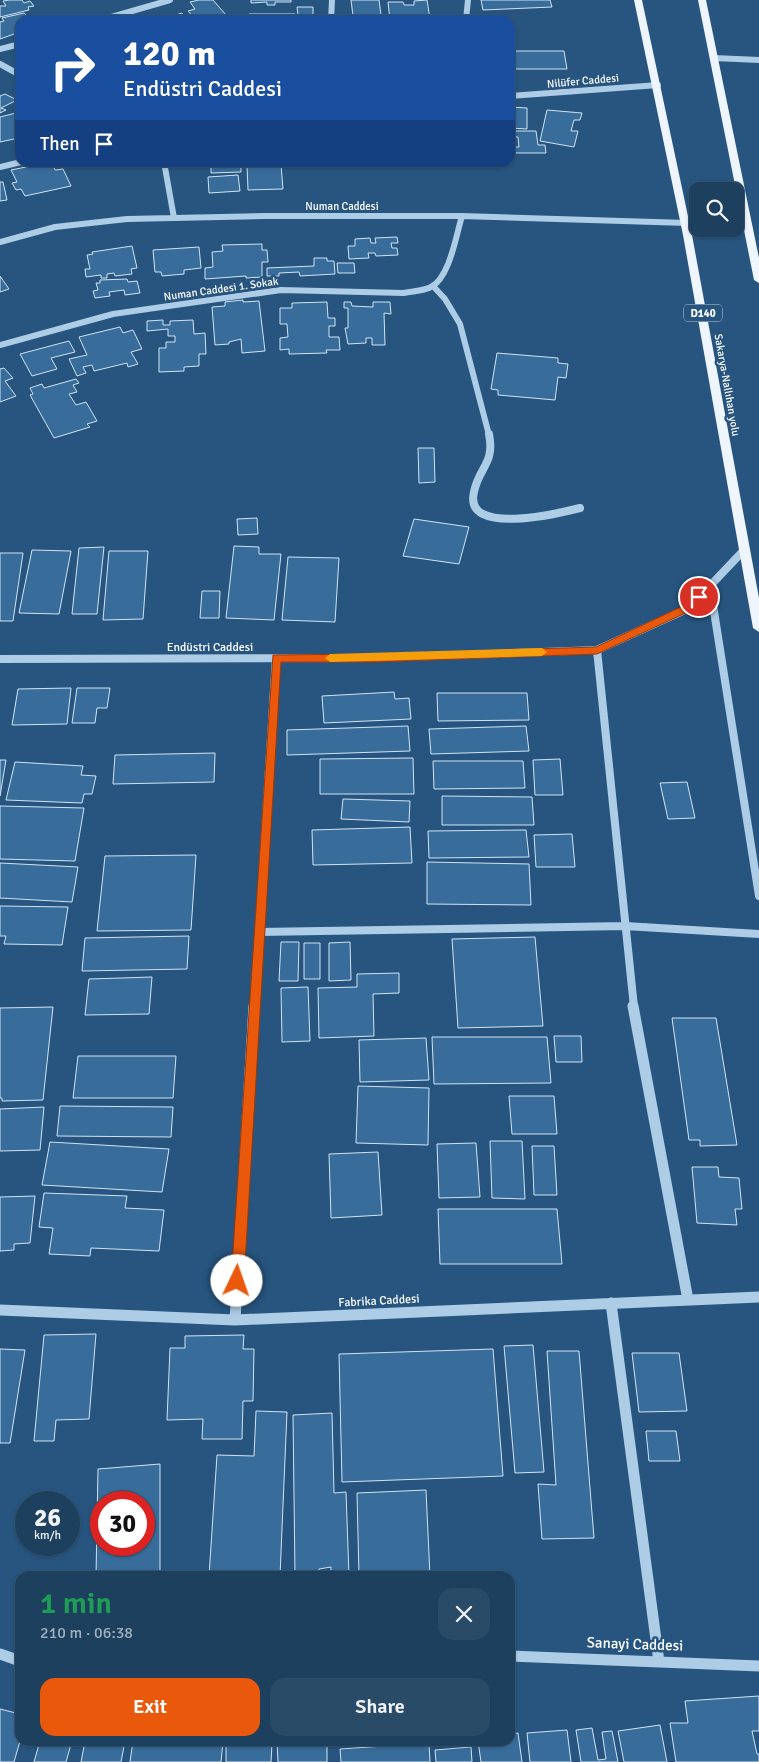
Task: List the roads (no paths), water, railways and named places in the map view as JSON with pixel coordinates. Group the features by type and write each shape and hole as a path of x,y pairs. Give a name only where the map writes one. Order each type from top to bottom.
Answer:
{"main road":[{"name":"Sakarya-Nallıhan yolu","path":"638,0 687,223 759,628"},
{"path":"702,0 759,280"}],"street":[{"path":"118,15 170,0"},
{"path":"332,0 334,3 332,15"},
{"path":"466,15 468,0"},
{"path":"0,49 15,45"},
{"path":"714,58 759,60"},
{"path":"0,64 15,72"},
{"name":"Nilüfer Caddesi","path":"515,96 658,85"},
{"path":"0,167 15,163"},
{"path":"165,167 174,218"},
{"path":"462,216 441,278 433,286 447,299 465,332 476,392 491,449 473,494 474,505 486,515 507,519 533,518 580,508"},
{"name":"Numan Caddesi","path":"0,242 54,227 126,219 462,216 687,223"},
{"name":"Numan Caddesi 1. Sokak","path":"0,345 113,314 281,290 404,293 433,286"},
{"name":"Endüstri Caddesi","path":"0,659 375,658 597,650 689,608 745,549"},
{"path":"710,586 759,896"},
{"path":"597,650 631,993 688,1300"},
{"path":"235,1320 276,658"},
{"path":"259,932 624,926 759,934"},
{"name":"Fabrika Caddesi","path":"0,1310 235,1320 759,1296"},
{"path":"611,1303 659,1662"},
{"path":"0,1654 15,1659"},
{"name":"Sanayi Caddesi","path":"515,1656 759,1666"}]}
